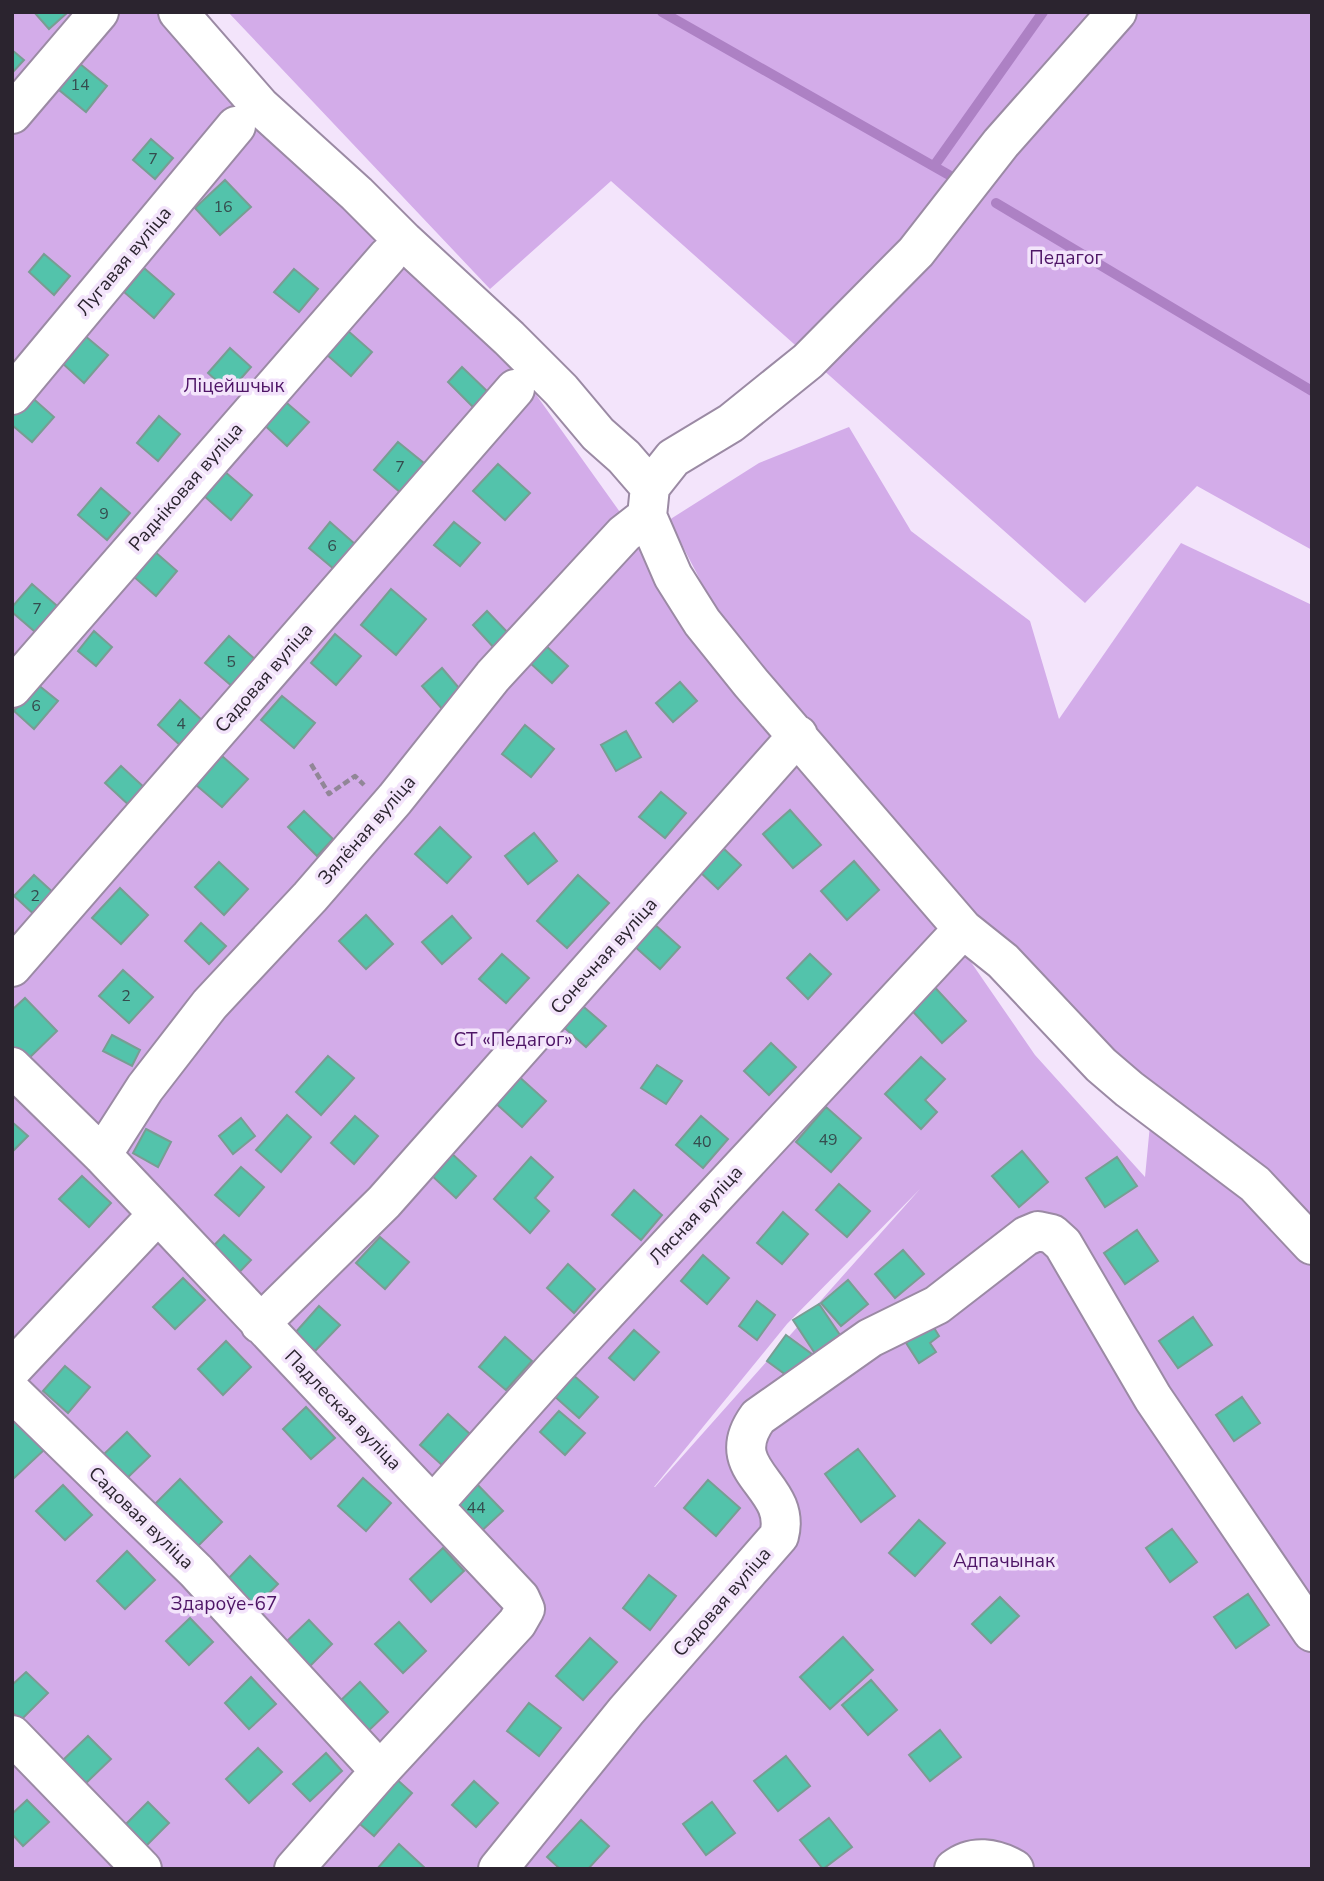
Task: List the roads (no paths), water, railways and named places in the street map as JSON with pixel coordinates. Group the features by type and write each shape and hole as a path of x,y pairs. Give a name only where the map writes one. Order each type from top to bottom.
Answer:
{"street":[{"path":"12,114 99,12"},
{"path":"178,12 260,106 509,338 561,390 598,434 624,457 648,502 673,576 702,622 962,929 1003,961 1101,1065 1255,1184 1312,1245"},
{"name":"Зялёная вуліца","path":"102,1155 145,1088 210,1004 310,897 396,799 493,676 624,534 648,502 673,458 731,424 808,361 916,252 1001,143 1117,12"},
{"name":"Лугавая вуліца","path":"12,395 236,126"},
{"name":"Радніковая вуліца","path":"12,688 388,256"},
{"name":"Садовая вуліца","path":"12,967 515,389"},
{"name":"Сонечная вуліца","path":"260,1324 384,1202 797,736"},
{"name":"Лясная вуліца","path":"433,1505 554,1368 962,929"},
{"name":"Падлеская вуліца","path":"12,1068 102,1155 520,1598 525,1609 517,1623 380,1771"},
{"path":"12,1368 158,1214"},
{"name":"Садовая вуліца","path":"498,1869 626,1712 779,1536 783,1522 781,1510 750,1464 746,1450 747,1432 758,1417 870,1339 937,1305 1009,1248 1038,1231 1052,1234 1063,1244 1153,1398 1312,1632"},
{"name":"Садовая вуліца","path":"12,1392 196,1571 380,1771"},
{"path":"12,1735 142,1869"},
{"path":"294,1869 380,1771"},
{"path":"954,1869 960,1864 981,1858 1003,1863 1014,1869"}],"waterway":[{"path":"662,12 949,175"},
{"path":"934,166 1043,12"},
{"path":"996,203 1312,391"}],"park label":[{"name":"Педагог","path":"1066,258"},
{"name":"Ліцейшчык","path":"234,386"},
{"name":"СТ «Педагог»","path":"513,1040"},
{"name":"Адпачынак","path":"1004,1561"},
{"name":"Здароўе-67","path":"224,1604"}]}
